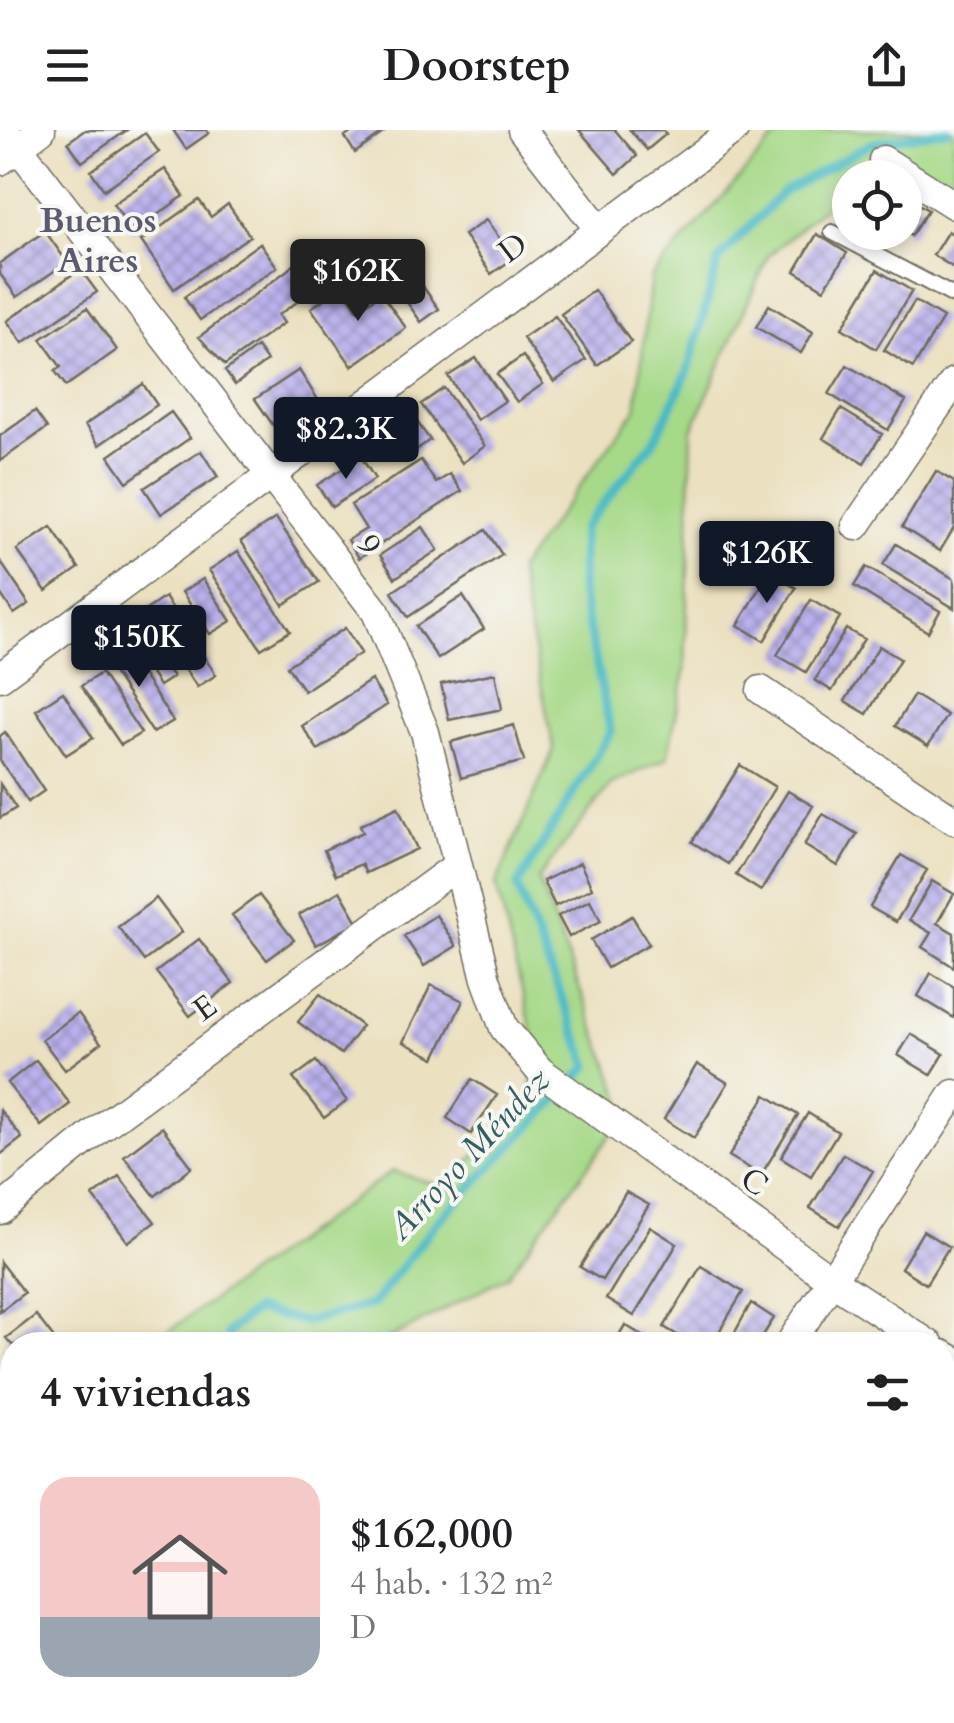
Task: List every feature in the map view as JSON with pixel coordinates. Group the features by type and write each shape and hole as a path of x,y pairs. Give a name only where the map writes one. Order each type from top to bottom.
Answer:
{"street":[{"path":"8,146 41,130"},
{"path":"522,130 598,228"},
{"name":"D","path":"0,677 734,130"},
{"name":"9","path":"8,146 273,473 376,612 425,732 455,868 504,1028 540,1071"},
{"path":"922,185 954,205"},
{"path":"856,526 954,382"},
{"path":"761,690 954,820"},
{"name":"E","path":"0,1210 99,1129 455,868"},
{"name":"C","path":"540,1071 832,1282 910,1332"},
{"path":"798,1332 954,1094"}],"lane":[{"path":"866,250 954,296"}],"green space":[{"path":"804,130 954,130 954,182 922,175 922,160 832,160 832,200 768,256 692,430 685,672 667,758 611,784 538,879 627,1113 507,1276 402,1332 167,1332 393,1171 444,1187 526,1102 539,1060 496,884 554,749 518,570 636,409 651,277 774,139"}],"building":[{"path":"85,130 127,130 82,162 68,142"},
{"path":"173,130 206,130 209,133 186,149"},
{"path":"355,130 387,130 355,153 345,137"},
{"path":"579,130 615,130 637,156 617,174"},
{"path":"630,130 663,130 666,134 647,150"},
{"path":"145,133 159,152 104,190 91,171"},
{"path":"165,169 184,196 133,232 113,204"},
{"path":"199,200 211,217 228,204 250,236 174,289 141,241"},
{"path":"486,220 514,258 491,274 464,235"},
{"path":"45,231 67,262 17,297 0,274 0,263"},
{"path":"948,231 954,235 954,268 933,255"},
{"path":"817,234 832,244 832,250 847,253 824,289 795,271"},
{"path":"260,243 277,267 200,320 184,297"},
{"path":"306,256 325,283 278,315 284,323 225,365 199,337"},
{"path":"408,266 439,309 421,322 390,278"},
{"path":"80,269 97,292 23,343 7,321"},
{"path":"877,270 912,291 876,349 842,328"},
{"path":"342,287 358,310 381,293 406,328 352,366 311,308"},
{"path":"594,290 631,342 597,365 561,314"},
{"path":"915,301 943,318 913,368 884,350"},
{"path":"769,305 813,332 801,353 756,327"},
{"path":"87,308 117,350 66,386 55,371 61,367 41,339"},
{"path":"555,316 586,360 554,382 523,338"},
{"path":"257,347 267,361 235,385 225,371"},
{"path":"523,356 543,384 517,402 497,374"},
{"path":"476,358 505,401 477,420 448,376"},
{"path":"847,365 906,401 888,430 829,394"},
{"path":"299,370 318,400 275,428 255,399"},
{"path":"143,384 157,405 99,445 85,425"},
{"path":"444,388 485,446 462,463 421,404"},
{"path":"841,409 882,434 864,463 823,438"},
{"path":"35,411 47,428 0,461 0,436"},
{"path":"171,412 190,438 127,482 109,456"},
{"path":"410,412 430,440 403,459 384,431"},
{"path":"201,451 218,477 161,514 144,488"},
{"path":"361,457 375,479 332,507 317,485"},
{"path":"421,460 436,483 450,474 462,491 359,558 348,540 366,529 351,505"},
{"path":"936,471 954,482 954,528 940,551 902,527"},
{"path":"276,518 319,582 283,605 241,541"},
{"path":"51,527 79,568 46,591 17,550"},
{"path":"423,527 438,550 395,578 380,555"},
{"path":"486,530 502,555 408,617 392,592"},
{"path":"896,544 954,579 954,608 883,565"},
{"path":"238,551 290,631 261,649 209,570"},
{"path":"0,561 29,604 14,614 0,593"},
{"path":"866,567 940,611 928,632 854,586"},
{"path":"770,572 796,588 764,641 738,625"},
{"path":"203,579 231,621 210,634 182,592"},
{"path":"463,596 484,629 438,659 416,626"},
{"path":"165,597 216,675 197,687 146,610"},
{"path":"811,600 840,617 806,672 777,655"},
{"path":"136,620 173,677 159,686 122,630"},
{"path":"345,628 361,653 304,691 287,666"},
{"path":"846,629 864,639 832,691 815,680"},
{"path":"879,646 900,659 867,714 845,701"},
{"path":"124,647 173,721 153,733 105,660"},
{"path":"101,673 141,733 121,745 81,686"},
{"path":"495,673 502,709 449,720 441,684"},
{"path":"371,680 387,705 318,750 302,726"},
{"path":"63,692 93,738 66,755 36,710"},
{"path":"914,695 947,715 928,746 895,726"},
{"path":"514,725 524,761 461,778 451,742"},
{"path":"5,732 44,791 28,802 0,760 0,736"},
{"path":"740,765 775,787 728,864 692,842"},
{"path":"0,784 16,808 0,818"},
{"path":"788,791 813,806 761,891 736,875"},
{"path":"398,807 417,849 366,873 361,864 336,875 324,850 363,832 360,825"},
{"path":"823,814 857,834 838,866 804,845"},
{"path":"901,855 927,870 896,922 870,907"},
{"path":"580,863 592,888 555,906 543,881"},
{"path":"932,881 954,894 937,923 954,933 954,967 922,947 931,933 909,920"},
{"path":"340,891 358,922 316,945 299,915"},
{"path":"259,895 294,940 267,960 232,915"},
{"path":"156,898 182,932 144,961 118,927"},
{"path":"590,900 601,921 569,937 558,916"},
{"path":"436,915 456,946 424,966 404,936"},
{"path":"632,916 649,944 607,968 591,940"},
{"path":"199,939 233,983 190,1016 156,972"},
{"path":"931,973 954,987 954,1018 918,996"},
{"path":"431,985 463,1001 435,1058 403,1042"},
{"path":"320,994 362,1026 341,1054 298,1022"},
{"path":"78,1013 101,1043 65,1070 42,1040"},
{"path":"911,1034 944,1054 931,1075 898,1055"},
{"path":"36,1060 70,1104 41,1126 7,1083"},
{"path":"316,1061 347,1101 324,1118 293,1078"},
{"path":"697,1064 728,1083 694,1138 664,1119"},
{"path":"472,1079 497,1095 471,1134 447,1118"},
{"path":"766,1095 798,1115 761,1175 729,1156"},
{"path":"0,1110 22,1138 0,1155"},
{"path":"808,1113 838,1132 811,1176 781,1157"},
{"path":"162,1127 192,1167 155,1196 124,1156"},
{"path":"843,1154 873,1171 839,1226 810,1208"},
{"path":"119,1176 155,1222 128,1242 93,1196"},
{"path":"626,1192 649,1205 602,1280 580,1267"},
{"path":"650,1227 677,1244 634,1316 606,1299"},
{"path":"923,1231 949,1247 926,1284 901,1268"},
{"path":"0,1262 24,1293 0,1311"},
{"path":"701,1266 743,1292 719,1332 672,1332 664,1327"},
{"path":"751,1303 774,1318 765,1332 735,1332"},
{"path":"36,1315 49,1332 14,1332"}],"waterway":[{"name":"Arroyo Méndez","path":"228,1332 255,1310 305,1322 373,1304 437,1222 589,1066 517,886 611,732 581,592 583,528 655,440 688,371 719,259 783,192 873,143 948,130"}],"district":[{"name":"Buenos Aires","path":"98,241"}]}
